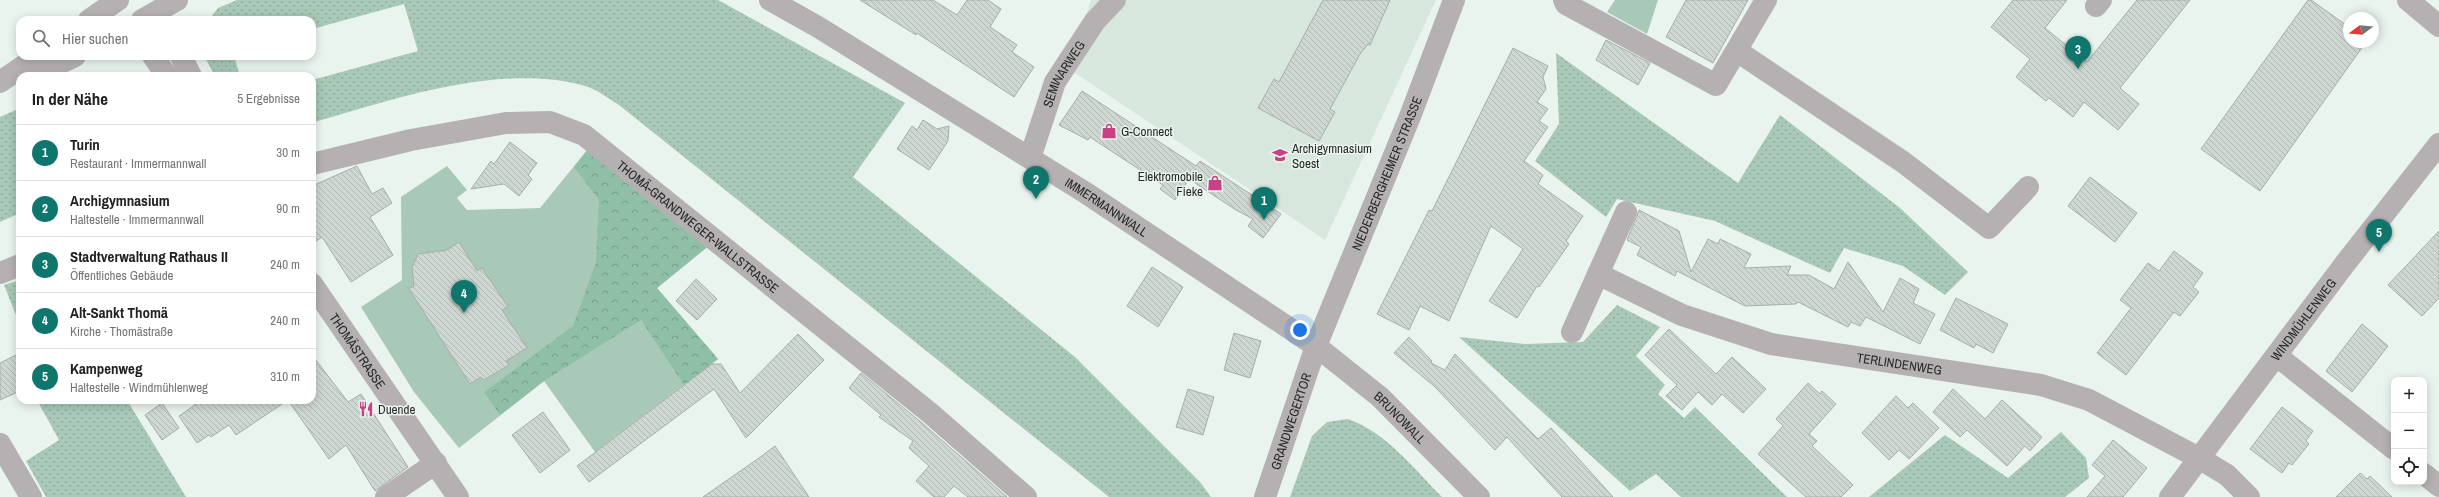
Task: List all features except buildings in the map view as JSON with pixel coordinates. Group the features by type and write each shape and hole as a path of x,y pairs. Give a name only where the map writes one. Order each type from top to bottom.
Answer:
{"street":[{"path":"95,16 118,0 128,16"},
{"path":"152,13 177,0"},
{"name":"IMMERMANNWALL","path":"770,0 818,27 1140,227 1316,346"},
{"name":"SEMINARWEG","path":"1030,158 1055,82 1095,21 1115,0"},
{"name":"NIEDERBERGHEIMER STRASSE","path":"1316,346 1410,114 1454,0"},
{"path":"1564,0 1566,4 1716,86 1766,0"},
{"path":"2408,0 2439,26"},
{"path":"1737,51 1903,162 1989,228 2028,187"},
{"path":"0,82 32,60"},
{"path":"41,72 67,60"},
{"path":"156,60 164,72"},
{"path":"183,60 189,72"},
{"path":"0,89 16,83"},
{"name":"THOMÄ-GRANDWEGER-WALLSTRASSE","path":"316,163 375,148 506,123 550,122 584,135 930,413 1026,497"},
{"name":"WINDMÜHLENWEG","path":"2170,497 2344,265 2436,153"},
{"path":"1572,332 1626,212"},
{"path":"0,273 16,267"},
{"name":"TERLINDENWEG","path":"1598,274 1682,315 1771,344 2041,386 2082,398 2199,458 2227,475 2249,497"},
{"name":"THOMÄSTRASSE","path":"316,290 458,497"},
{"name":"GRANDWEGERTOR","path":"1265,497 1316,346"},
{"name":"BRUNOWALL","path":"1316,346 1380,397 1479,497"},
{"path":"2277,356 2391,447"},
{"path":"0,444 32,497"},
{"path":"386,497 436,463"},
{"path":"2427,476 2439,486"}],"shaded area":[{"name":"Archigymnasium Soest","path":"1091,0 1436,0 1325,240 1069,69"}],"green space":[{"path":"237,0 718,0 905,103 853,177 1075,357 1200,482 1211,497 1109,497 619,105 594,89 553,80 519,78 484,81 448,86 412,94 316,122 316,79 418,51 404,4 316,28 316,16 212,16 218,8"},
{"path":"1615,0 1658,0 1647,34 1607,12"},
{"path":"1556,53 1738,183 1780,115 1900,208 1968,272 1945,295 1903,266 1844,248 1830,273 1715,221 1617,199 1606,217 1535,161 1559,124"},
{"path":"206,60 235,60 239,72 213,72"},
{"path":"16,110 16,215 0,222 0,117"},
{"path":"588,149 711,244 657,288 718,359 595,452 544,381 459,448 414,392 361,307 402,280 401,197 447,166 467,190 457,198 467,210 540,208"},
{"path":"588,149 711,244 657,288 718,359 684,385 641,320 544,381 500,415 484,392 573,326 596,262 599,200 574,167"},
{"path":"16,281 16,315 4,285"},
{"path":"1617,305 1660,327 1636,356 1665,385 1658,394 1684,418 1695,407 1787,497 1681,497 1656,474 1630,491 1459,337 1525,344 1583,342"},
{"path":"39,404 129,404 186,497 46,497 26,461 59,440"},
{"path":"1348,419 1362,425 1387,442 1410,463 1442,497 1290,497 1312,436 1327,422"},
{"path":"2061,432 2086,458 2089,478 2065,497 1869,497 1945,435 2008,478"}],"place":[{"name":"Stadtverwaltung Rathaus II","path":"2078,69"},
{"name":"G-Connect","path":"1109,131"},
{"name":"Archigymnasium Soest","path":"1280,155"},
{"name":"Elektromobile Fieke","path":"1215,183"},
{"name":"Archigymnasium","path":"1036,199"},
{"name":"Turin","path":"1264,220"},
{"name":"Kampenweg","path":"2379,252"},
{"name":"Alt-Sankt Thomä","path":"464,313"},
{"name":"Duende","path":"366,409"}]}
